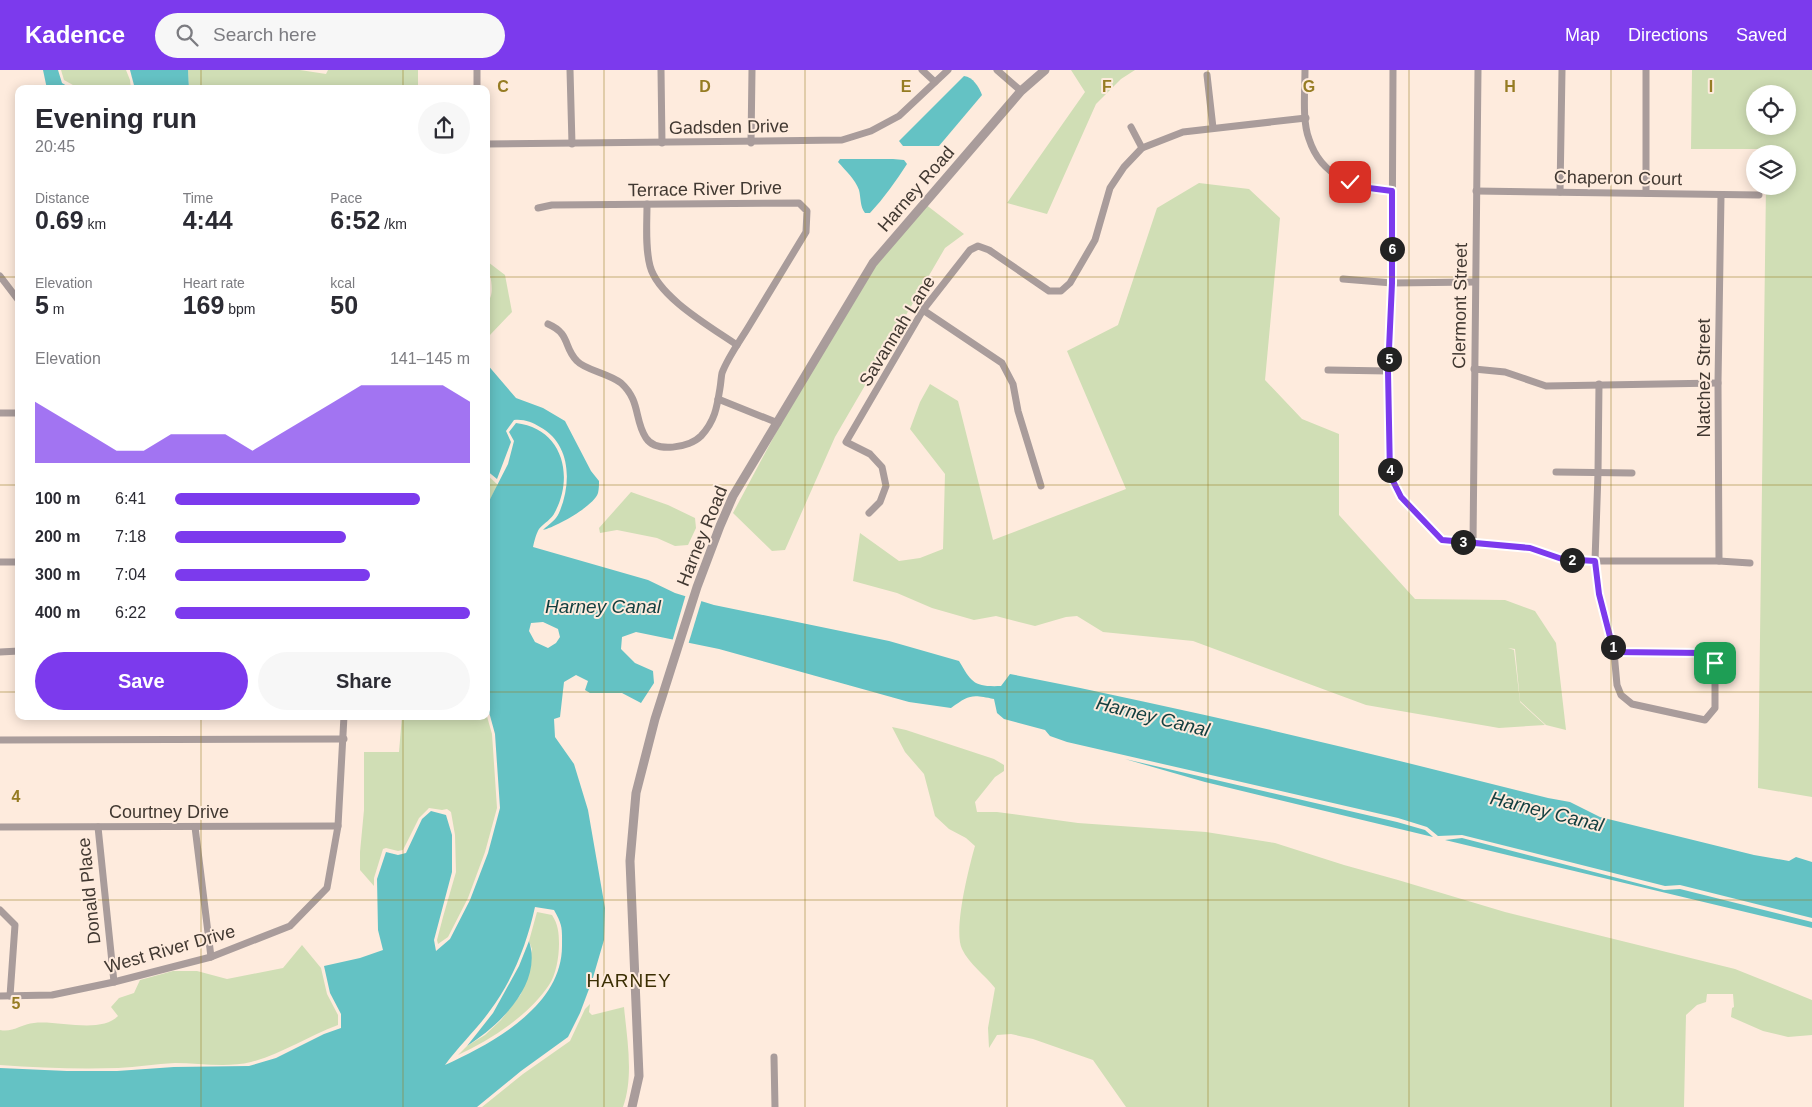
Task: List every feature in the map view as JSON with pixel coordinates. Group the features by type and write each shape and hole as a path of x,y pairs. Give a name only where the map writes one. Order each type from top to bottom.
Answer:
{"street":[{"path":"477,70 477,85"},
{"path":"570,70 572,144"},
{"path":"662,70 662,143"},
{"path":"751,143 752,70"},
{"path":"922,70 935,82"},
{"name":"Gadsden Drive","path":"490,144 751,143 842,140 871,131 899,116 948,70"},
{"path":"997,70 1021,91"},
{"name":"Harney Road","path":"632,1107 639,1076 630,861 636,794 655,719 698,586 720,526 734,496 873,263 1021,91 1045,70"},
{"path":"1305,70 1308,139 1319,159 1334,176 1369,188 1392,191"},
{"path":"1393,70 1392,283 1388,371 1390,475 1401,497 1442,540 1530,548 1562,559 1750,563"},
{"name":"Clermont Street","path":"1473,543 1478,70"},
{"path":"1560,192 1562,70"},
{"path":"1646,70 1646,193"},
{"path":"1207,75 1213,128"},
{"name":"Savannah Lane","path":"869,513 880,502 886,486 882,467 870,454 846,442 923,310 970,250 978,246 988,250 1049,291 1061,291 1070,283 1095,240 1110,188 1124,168 1142,148 1182,132 1306,118"},
{"path":"1131,127 1142,148"},
{"name":"Chaperon Court","path":"1476,191 1721,196 1759,195"},
{"name":"Natchez Street","path":"1719,561 1718,383 1721,196"},
{"name":"Terrace River Drive","path":"538,208 552,205 799,203 807,210 806,232 722,373 716,414 699,438 691,443 674,447 659,446 647,440 642,432 637,408 622,384 610,376 578,363 570,353 566,339 561,332 548,324"},
{"path":"646,204 650,267 660,286 675,301 737,345"},
{"path":"0,276 15,296"},
{"path":"1343,279 1392,283 1475,282"},
{"path":"923,310 1002,363 1013,384 1018,411 1041,486"},
{"path":"1474,369 1505,372 1546,386 1718,383"},
{"path":"1328,370 1388,371"},
{"path":"1599,384 1595,561 1599,594 1614,652 1617,684 1621,695 1632,704 1704,720 1715,708 1715,663 1704,653 1614,652"},
{"path":"718,400 778,423"},
{"path":"0,413 15,413"},
{"path":"1556,472 1632,473"},
{"path":"0,562 15,562"},
{"path":"0,652 15,651"},
{"name":"West River Drive","path":"0,996 52,995 114,982 211,957 290,926 327,888 338,826 344,720"},
{"path":"0,740 344,739"},
{"name":"Courtney Drive","path":"0,827 338,826"},
{"name":"Donald Place","path":"98,827 114,982"},
{"path":"195,827 211,957"},
{"path":"0,910 15,925 10,996"},
{"path":"774,1057 775,1107"}],"green space":[{"path":"61,70 126,70 131,85 73,85 64,80"},
{"path":"188,70 300,70 326,74 328,70 418,70 418,85 189,85"},
{"path":"1071,70 1135,70 1121,79 1096,104 1047,214 1007,203 1085,92"},
{"path":"1692,70 1812,70 1812,797 1758,788 1766,195 1796,195 1796,145 1746,145 1746,149 1691,149"},
{"path":"1199,183 1249,189 1280,218 1265,380 1302,419 1339,434 1339,515 1415,599 1505,600 1535,611 1556,643 1566,730 1546,725 1520,701 1515,649 1508,648 1514,650 1520,702 1545,725 1499,728 1366,705 1193,641 1103,632 1077,616 1066,617 1035,626 996,616 974,620 932,608 897,593 853,581 860,533 899,561 920,558 943,549 945,474 910,429 920,402 930,384 958,401 993,540 1126,489 1067,351 1118,325 1157,208"},
{"path":"925,204 964,234 945,248 835,437 785,550 772,551 733,513 786,414 866,277"},
{"path":"490,264 505,275 512,312 490,335 490,297 492,284"},
{"path":"490,478 498,485 490,500"},
{"path":"631,492 668,505 695,518 696,528 688,545 675,546 657,538 617,530 600,533 599,528"},
{"path":"402,720 488,720 492,734 497,808 485,852 468,898 448,937 438,944 437,940 456,872 455,835 451,812 447,809 429,808 419,818 403,850 383,849 374,878 374,886 360,870 364,810 364,752 399,752"},
{"path":"892,727 994,759 1004,765 1004,771 995,777 975,802 977,812 997,812 1078,823 1206,832 1275,843 1505,912 1735,969 1812,1000 1812,1035 1788,1037 1763,1031 1731,1017 1732,1008 1734,1007 1733,994 1707,994 1706,1002 1697,1005 1686,1015 1684,1107 1126,1107 1093,1060 1033,1039 1011,1034 997,1035 989,1048 988,1028 995,988 969,960 962,949 959,928 963,898 975,846 966,838 949,829 935,816 924,774 905,752"},
{"path":"537,912 552,915 558,929 558,954 555,971 549,985 520,1017 484,1042 458,1055 467,1046 485,1035 501,1020 521,994 532,949 529,941"},
{"path":"302,945 321,968 327,994 338,1015 338,1025 262,1059 232,1065 175,1063 118,1068 44,1068 0,1065 0,1030 9,1030 34,1023 101,1024 118,1016 111,1007 119,998 134,993 140,980 173,971 197,971 227,979 283,968"},
{"path":"590,1004 589,1012 592,1015 624,1007 629,1070 623,1107 482,1107 523,1074 570,1041 585,1009"}],"water":[{"path":"43,70 58,70 62,83 65,85 46,85"},
{"path":"130,70 188,70 189,85 134,85"},
{"path":"964,76 973,80 982,95 939,146 903,146 899,141"},
{"path":"840,159 893,159 904,160 907,164 870,213 865,213 861,205 859,190 850,175 838,162"},
{"path":"490,368 516,398 543,408 565,421 591,471 599,481 598,493 590,504 565,520 543,530 558,516 566,489 566,465 558,443 550,434 528,421 521,420 514,420 506,431 511,442 497,479 490,473"},
{"name":"Harney Canal","path":"516,423 531,427 544,434 553,443 560,455 563,468 564,483 561,497 554,514 539,529 533,547 648,580 675,593 714,605 889,641 959,661 971,679 985,686 1001,686 1010,674 1145,702 1280,732 1570,802 1600,817 1754,855 1789,861 1796,857 1812,862 1812,918 1680,885 1665,886 1462,835 1438,836 1427,827 1398,818 1067,742 1050,736 1045,730 1004,719 997,713 994,699 975,696 962,700 951,708 909,702 719,649 636,632 622,637 621,649 635,663 653,671 654,683 641,703 622,693 590,693 585,690 588,681 576,675 564,682 560,717 554,719 555,737 574,764 588,810 605,908 604,940 592,981 580,1013 568,1037 521,1071 477,1107 0,1107 0,1068 117,1071 174,1067 249,1066 276,1058 324,1034 341,1028 341,1014 330,993 324,966 360,958 383,950 378,930 377,879 386,852 398,855 406,853 422,819 431,811 446,815 452,835 452,872 434,940 436,951 450,939 470,900 488,853 500,808 495,734 490,716 490,499 508,464 514,441 509,432","holes":["543,622 558,629 560,637 556,643 548,648 535,642 529,631 531,623","535,907 554,910 561,927 562,946 559,967 550,987 538,1004 522,1020 484,1046 445,1065 484,1019 505,988 523,949"]},
{"path":"1125,759 1397,822 1425,830 1433,837 1205,782"},
{"path":"1462,838 1664,890 1680,889 1812,922 1812,928 1445,840"},
{"path":"529,941 532,957 530,973 516,1002 493,1027 467,1046 493,1013 519,966"}],"pier":[{"path":"686,594 702,599 688,645 672,642"}],"district":[{"name":"HARNEY","path":"629,980"}],"route":[{"path":"1350,182 1369,188 1392,191 1392,283 1388,371 1390,475 1401,497 1442,540 1530,548 1562,559 1595,561 1599,594 1614,652 1704,653 1715,663"}]}
